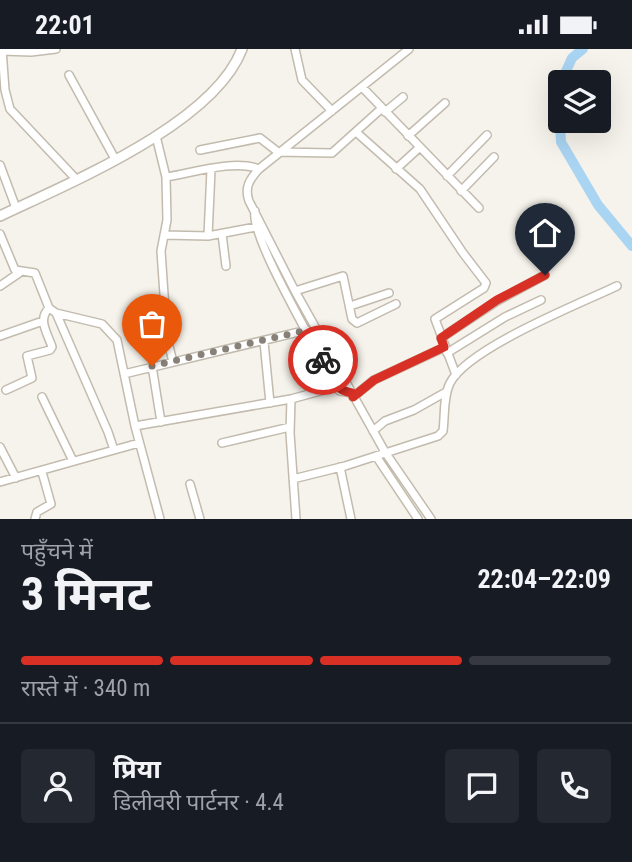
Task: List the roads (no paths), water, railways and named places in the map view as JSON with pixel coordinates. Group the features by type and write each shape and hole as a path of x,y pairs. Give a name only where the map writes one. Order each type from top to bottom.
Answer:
{"street":[{"path":"56,49 31,52 2,50 5,90 10,109 76,179"},
{"path":"0,216 116,159 156,136 194,109 225,79 242,49"},
{"path":"295,49 302,80 332,111"},
{"path":"409,49 278,152 250,179 247,189 255,211 295,291 352,395 385,452 431,519"},
{"path":"69,75 116,159"},
{"path":"362,87 479,208"},
{"path":"200,150 260,138 278,152 332,153 403,97"},
{"path":"408,136 445,103"},
{"path":"356,132 419,189 487,285 435,319 456,375"},
{"path":"447,176 487,135"},
{"path":"156,136 166,177 167,220 161,251 163,303 173,362"},
{"path":"396,169 419,148"},
{"path":"461,191 494,157"},
{"path":"166,177 230,165 247,164 259,169"},
{"path":"0,165 16,208"},
{"path":"208,236 211,170"},
{"path":"255,211 256,227 275,270 335,387 352,395"},
{"path":"164,235 208,236 256,227"},
{"path":"0,234 15,270 19,273"},
{"path":"222,234 226,267"},
{"path":"0,286 19,273 32,272 38,277 48,308 56,313 95,321 108,328 120,347 135,426 160,519"},
{"path":"441,338 497,300 545,275"},
{"path":"295,291 304,290 335,276 343,276 352,319 357,323 396,304"},
{"path":"293,479 376,456 443,431 446,392 456,375 492,347 522,330 617,286"},
{"path":"349,306 389,293"},
{"path":"352,395 374,380 446,350 541,300"},
{"path":"6,390 31,380 27,356 51,349 52,344 43,321 48,308"},
{"path":"56,313 114,450"},
{"path":"0,336 43,321"},
{"path":"124,374 307,330"},
{"path":"264,342 270,403"},
{"path":"152,366 162,422"},
{"path":"135,426 291,399 335,387"},
{"path":"373,431 385,421 446,392"},
{"path":"42,397 73,461"},
{"path":"291,399 290,427 296,519"},
{"path":"222,443 290,427"},
{"path":"0,482 139,443"},
{"path":"0,447 16,478"},
{"path":"376,456 417,518 407,519"},
{"path":"340,467 351,519"},
{"path":"36,519 37,512 51,504 42,472"},
{"path":"190,484 200,519"}],"waterway":[{"path":"566,70 572,58 583,49"},
{"path":"560,133 561,142 598,205 632,246"}]}
